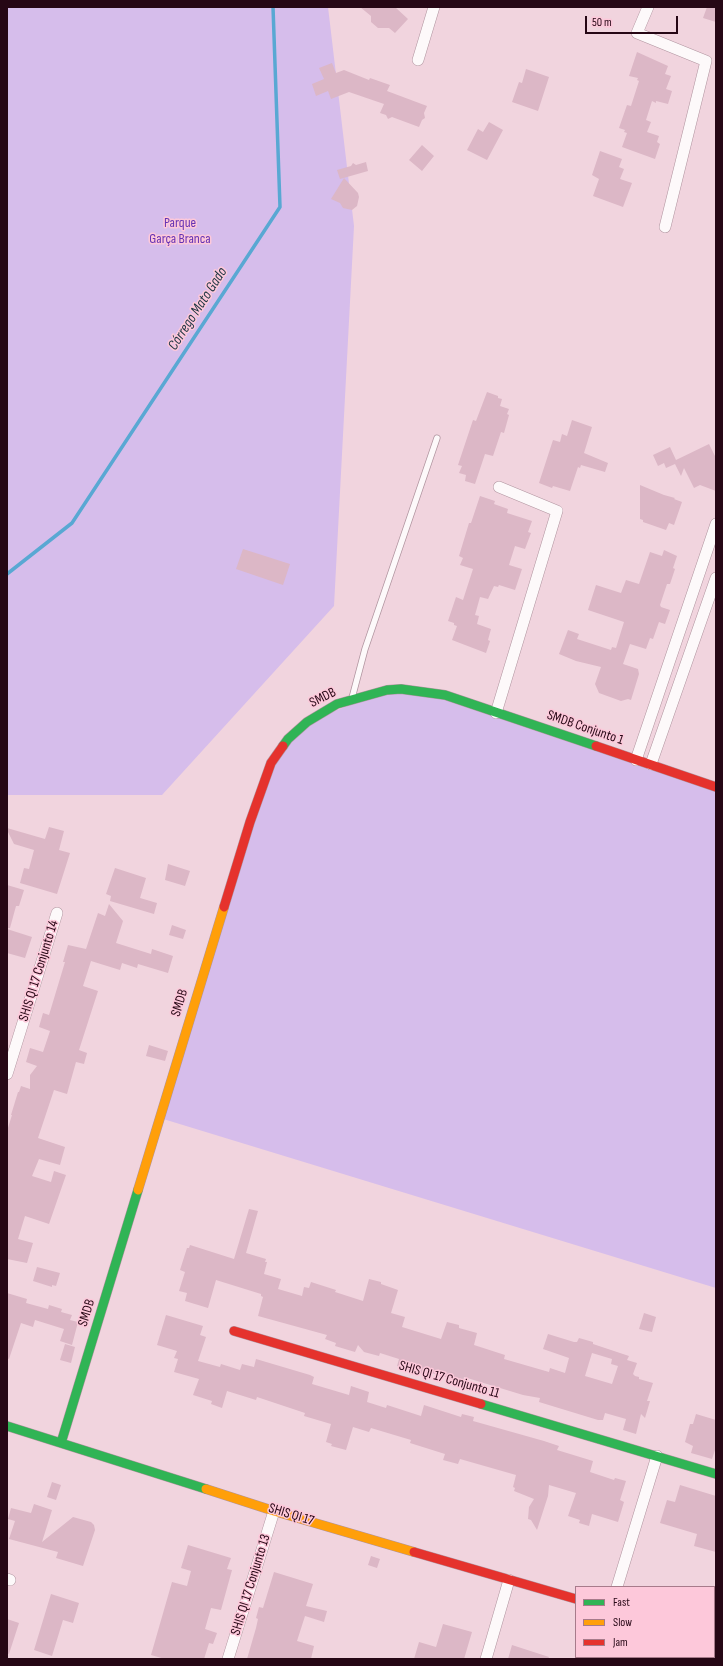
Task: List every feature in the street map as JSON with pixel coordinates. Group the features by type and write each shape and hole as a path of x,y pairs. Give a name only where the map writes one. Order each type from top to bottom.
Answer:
{"street":[{"path":"418,60 434,7"},
{"path":"648,7 637,34 706,61 665,228"},
{"path":"496,713 557,511 499,487"},
{"path":"636,760 716,524"},
{"path":"651,764 716,578"},
{"name":"SMDB","path":"61,1443 250,822 271,763 288,739 307,722 337,704 386,690 401,689 445,695"},
{"name":"SMDB Conjunto 1","path":"445,695 716,787"},
{"name":"SHIS QI 17 Conjunto 14","path":"7,1074 57,914"},
{"name":"SHIS QI 17 Conjunto 11","path":"234,1331 716,1474"},
{"name":"SHIS QI 17","path":"7,1426 274,1511 575,1599"},
{"path":"617,1586 657,1456"},
{"name":"SHIS QI 17 Conjunto 13","path":"228,1659 274,1511"},
{"path":"486,1659 509,1580"}],"lane":[{"path":"351,700 365,649 437,438"}],"green space":[{"name":"Parque Garça Branca","path":"7,7 328,7 354,226 334,606 162,795 7,795"},
{"path":"387,690 445,695 716,787 716,1288 160,1118 271,763 307,722"}],"building":[{"path":"360,7 395,7 408,19 395,33 389,28 378,28 371,22 371,16"},
{"path":"707,7 716,7 716,22 703,18"},
{"path":"637,52 668,66 665,74 671,76 666,89 672,91 668,104 656,101 656,103 652,101 646,120 651,122 647,132 659,136 657,142 660,144 655,159 622,147 627,133 624,132 625,130 619,128 627,105 631,106 639,81 637,80 638,78 629,76"},
{"path":"332,63 336,73 344,70 369,80 370,78 390,85 387,91 427,106 424,113 425,118 422,120 419,127 392,117 388,119 386,115 380,113 384,104 349,92 331,99 328,91 316,96 312,84 324,79 319,68"},
{"path":"526,69 549,77 538,111 512,102 519,82 522,83"},
{"path":"489,122 503,130 487,160 467,150 478,129 483,132"},
{"path":"422,145 434,156 422,171 409,160"},
{"path":"600,151 622,159 619,167 624,169 620,179 632,183 623,207 593,196 599,179 592,175"},
{"path":"366,162 368,171 340,179 337,170 351,166 353,163 356,165"},
{"path":"344,178 358,193 359,197 357,206 352,210 343,208 340,203 331,199"},
{"path":"487,392 502,399 500,406 509,409 507,414 509,415 504,433 501,432 493,456 485,454 475,484 465,481 466,475 459,473 462,466 458,465 473,420 476,421"},
{"path":"572,420 592,427 584,453 608,463 605,472 581,465 580,468 578,467 570,491 553,486 552,488 539,483 553,440 560,442 562,434 567,436"},
{"path":"709,444 716,458 716,491 700,485 694,488 684,468 681,476 675,464 666,468 664,463 658,466 653,455 670,447 676,460"},
{"path":"640,485 682,502 674,525 669,523 666,530 643,522 643,520 640,519"},
{"path":"480,496 495,501 494,504 508,509 507,513 532,521 528,532 531,533 525,549 515,546 509,565 522,569 515,590 499,585 498,587 494,586 488,599 480,597 475,615 479,616 477,624 491,629 488,640 490,641 486,653 452,640 457,626 448,621 456,597 463,600 473,569 460,565 463,558 459,556 469,523 471,523"},
{"path":"243,549 290,564 283,585 236,569"},
{"path":"664,550 677,556 673,568 675,569 670,584 667,584 660,605 661,607 670,610 665,624 659,622 653,639 650,638 646,649 630,644 623,664 638,669 639,674 631,700 628,699 621,701 599,693 595,684 601,667 576,661 559,654 568,630 579,634 577,639 611,650 612,647 616,648 624,622 588,610 596,585 621,593 626,580 639,584 650,552 662,556"},
{"path":"49,827 64,831 59,850 70,853 57,894 20,883 24,868 29,869 34,850 14,844 7,830 7,828 45,839"},
{"path":"168,864 190,871 185,886 165,880"},
{"path":"115,868 146,878 140,898 157,903 154,914 110,901 111,896 106,894"},
{"path":"7,885 24,890 19,906 16,906 10,928 7,928"},
{"path":"109,904 123,921 116,943 151,954 152,949 173,956 168,973 138,964 137,968 122,963 120,970 91,961 83,986 98,991 79,1050 87,1053 84,1064 76,1062 67,1094 54,1090 38,1138 65,1147 60,1165 39,1159 32,1176 51,1182 54,1171 66,1175 49,1224 25,1216 18,1239 33,1243 27,1263 7,1259 7,1131 18,1092 21,1086 30,1089 30,1075 37,1066 26,1062 30,1048 43,1052 50,1031 39,1027 43,1013 49,1015 65,962 63,962 68,945 86,949 98,913 105,916"},
{"path":"172,925 186,930 183,939 169,935"},
{"path":"7,929 32,937 25,958 7,953"},
{"path":"149,1045 168,1051 165,1061 146,1056"},
{"path":"249,1209 258,1211 246,1253 266,1259 265,1262 267,1262 264,1274 281,1279 278,1289 302,1296 304,1287 309,1288 311,1282 363,1301 369,1279 381,1282 381,1284 398,1290 391,1313 405,1317 402,1327 441,1339 447,1322 459,1325 459,1328 477,1333 474,1345 505,1355 504,1359 549,1372 550,1368 565,1373 569,1358 543,1349 548,1334 574,1342 577,1342 579,1338 593,1342 593,1344 629,1356 627,1360 637,1363 633,1374 639,1377 639,1379 653,1383 647,1401 650,1401 645,1418 641,1414 636,1434 623,1430 626,1419 605,1413 603,1420 598,1420 539,1402 540,1398 523,1395 464,1377 463,1382 428,1372 426,1375 397,1366 399,1359 380,1353 379,1356 364,1352 358,1345 355,1352 335,1346 336,1343 325,1339 327,1335 258,1316 263,1297 261,1294 216,1280 208,1308 185,1301 187,1293 179,1291 185,1272 180,1270 187,1248 189,1248 190,1245 234,1259","holes":["592,1353 612,1359 611,1364 618,1366 612,1384 585,1376"]},
{"path":"37,1267 60,1273 56,1286 52,1285 52,1287 33,1281"},
{"path":"7,1293 27,1299 26,1303 48,1309 49,1305 62,1309 61,1312 72,1315 70,1320 78,1322 72,1345 60,1341 64,1329 35,1320 33,1327 21,1323 9,1359 7,1358"},
{"path":"644,1313 656,1317 652,1332 639,1329"},
{"path":"166,1315 203,1326 200,1335 206,1337 198,1361 220,1367 221,1364 240,1370 242,1364 254,1367 256,1359 310,1375 314,1377 312,1384 349,1395 351,1386 369,1392 367,1402 386,1408 387,1405 421,1416 424,1405 461,1417 462,1414 474,1417 473,1421 559,1446 557,1450 593,1461 590,1472 614,1480 615,1478 626,1481 620,1500 624,1502 618,1522 592,1514 589,1526 579,1523 580,1520 568,1516 576,1493 549,1485 548,1496 537,1530 531,1520 528,1519 529,1507 534,1499 514,1491 515,1488 513,1487 516,1475 460,1459 458,1464 443,1460 445,1454 410,1443 411,1440 371,1428 369,1432 353,1427 346,1450 331,1446 332,1444 326,1442 331,1424 304,1416 305,1413 257,1397 256,1400 227,1391 222,1408 211,1404 212,1401 193,1395 199,1379 174,1372 178,1359 174,1358 177,1351 157,1345"},
{"path":"65,1344 75,1347 71,1363 60,1360"},
{"path":"696,1414 716,1420 716,1447 712,1459 691,1453 693,1446 685,1442 690,1424 693,1424"},
{"path":"52,1482 61,1485 56,1500 47,1497"},
{"path":"680,1485 716,1496 716,1552 694,1546 697,1534 660,1523 667,1500 675,1502"},
{"path":"34,1504 52,1510 42,1542 73,1517 91,1522 94,1525 95,1530 83,1566 56,1558 58,1552 9,1539 15,1521 8,1519 11,1508 31,1513"},
{"path":"188,1545 231,1558 227,1569 232,1570 221,1610 211,1608 205,1629 217,1633 213,1644 209,1643 204,1659 165,1659 151,1655 172,1582 187,1586 191,1571 181,1568"},
{"path":"371,1556 380,1559 377,1568 368,1565"},
{"path":"274,1572 313,1584 306,1606 327,1611 324,1622 305,1616 297,1641 314,1646 311,1659 247,1659 256,1628 258,1619 256,1618 259,1607 263,1608"},
{"path":"51,1594 79,1603 73,1623 63,1620 52,1656 34,1650"},
{"path":"7,1619 19,1623 9,1654 7,1653"},
{"path":"443,1624 472,1632 464,1659 414,1659 419,1642 436,1647"},
{"path":"512,1645 549,1657 548,1659 508,1659"}],"waterway":[{"name":"Córrego Mato Gado","path":"7,574 72,523 280,207 273,7"}],"traffic: fast":[{"path":"283,746 288,739 307,722 337,704 387,690 401,689 445,695 596,746"},
{"path":"61,1443 138,1190"},
{"path":"481,1404 716,1474"},
{"path":"7,1426 206,1489"}],"traffic: slow":[{"path":"138,1190 224,907"},
{"path":"206,1489 274,1511 414,1552"}],"traffic: jam":[{"path":"224,907 250,822 271,763 283,746"},
{"path":"596,746 716,787"},
{"path":"234,1331 481,1404"},
{"path":"414,1552 575,1599"}]}
